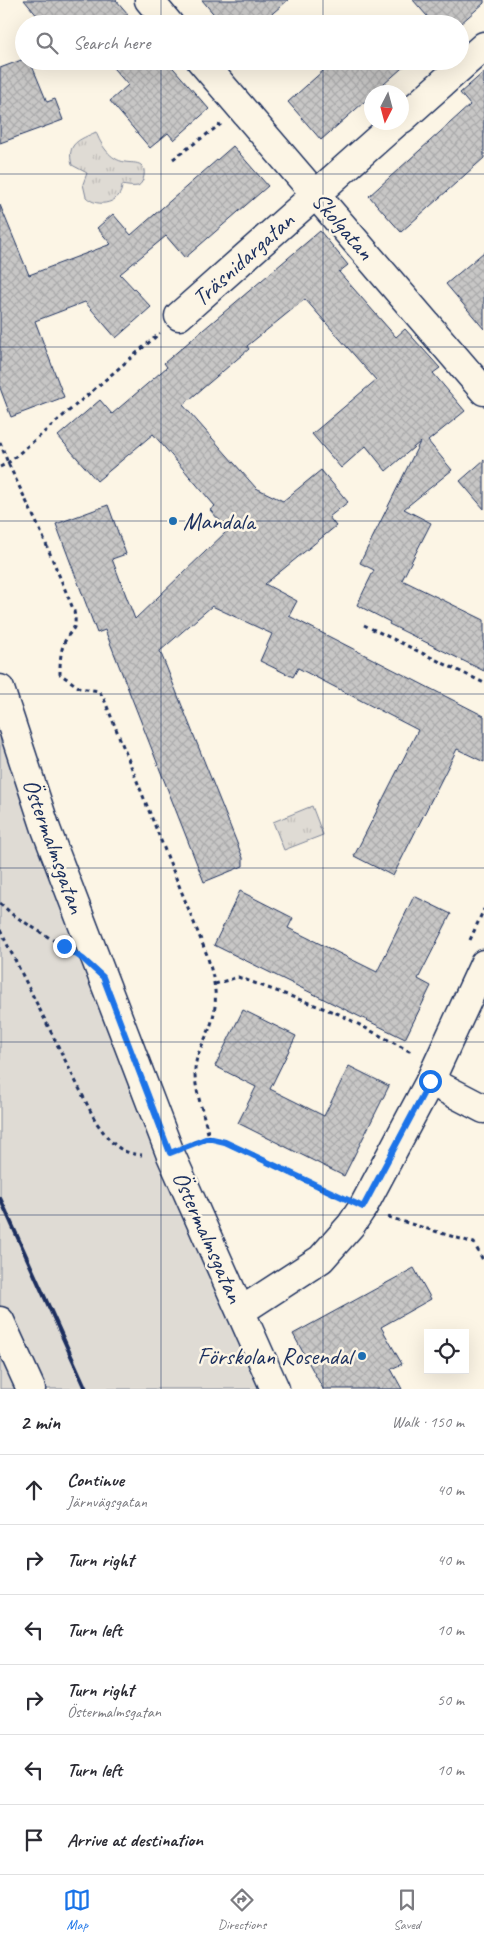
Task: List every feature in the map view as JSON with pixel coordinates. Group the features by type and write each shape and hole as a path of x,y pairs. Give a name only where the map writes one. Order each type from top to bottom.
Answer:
{"street":[{"path":"148,0 161,15"},
{"path":"469,59 484,46"},
{"name":"Skolgatan","path":"209,70 484,391"},
{"path":"409,113 457,70"},
{"name":"Träsnidargatan","path":"179,316 388,130"},
{"name":"Östermalmsgatan","path":"0,689 46,829 170,1153 275,1389"},
{"path":"241,1311 321,1259 351,1225 353,1203 430,1081 484,964"},
{"path":"430,1081 484,1109"},
{"path":"0,1321 30,1389"}],"path":[{"path":"174,159 242,108"},
{"path":"0,467 8,463 179,316"},
{"path":"0,442 74,611 75,629 67,637 64,645 61,654 60,674 80,688 99,691 104,699 207,955 215,984 216,1003 213,1020 196,1062 198,1090 206,1120 208,1138"},
{"path":"364,625 484,682"},
{"path":"0,903 13,915 64,946"},
{"path":"0,930 96,1122 111,1142 128,1154 170,1153 208,1138 225,1142 374,1213 474,1243 484,1262"},
{"path":"215,984 238,977 339,1014 416,1054"}],"green space":[{"path":"96,132 103,147 111,155 120,161 139,164 144,170 142,182 138,186 122,185 121,191 114,200 103,203 91,201 86,197 83,184 87,173 72,165 71,158 72,147 75,143"},
{"path":"0,689 275,1389 0,1389"},
{"path":"312,806 323,835 284,850 273,822"}],"building":[{"path":"24,0 116,0 128,14 127,15 36,15"},
{"path":"202,0 288,0 270,15 214,15"},
{"path":"413,0 484,0 484,3 469,16 426,15"},
{"path":"15,62 15,70 34,70 47,102 55,99 63,120 0,143 0,68"},
{"path":"115,70 175,70 209,109 174,140 168,133 150,148 110,101 128,85"},
{"path":"324,70 400,70 383,85 364,85 364,102 321,140 288,102"},
{"path":"484,72 484,158 401,232 369,196 470,105 460,93"},
{"path":"233,146 268,186 185,258 166,236 120,274 151,307 116,338 85,302 35,321 64,397 11,417 0,388 0,205 29,275 111,244 97,228 113,214 131,235"},
{"path":"320,231 348,265 339,272 396,337 405,329 440,368 433,373 465,411 428,441 452,470 404,509 431,523 402,580 484,620 484,671 389,624 390,622 357,605 374,570 360,563 420,442 386,471 366,446 341,468 312,434 376,380 305,299 247,346 249,349 183,405 256,488 283,501 321,470 348,502 329,517 336,526 265,584 297,601 289,616 484,716 484,762 457,749 393,876 354,856 418,730 298,668 293,677 260,661 272,634 212,606 160,651 243,858 243,866 204,882 105,630 97,633 56,524 108,505 126,554 112,559 135,619 228,530 210,510 215,506 153,434 97,481 58,436 100,400 112,414 167,367 164,363"},
{"path":"484,252 484,329 446,284"},
{"path":"484,460 484,509 460,481"},
{"path":"240,891 293,918 288,928 377,972 414,896 451,914 418,979 431,986 405,1039 214,945"},
{"path":"243,1010 296,1036 270,1089 324,1116 349,1066 389,1086 344,1176 238,1123 256,1087 215,1066"},
{"path":"414,1268 431,1299 381,1327 402,1364 391,1369 402,1389 323,1389 293,1334"}],"railway":[{"path":"0,1198 86,1389"}],"place":[{"name":"Mandala","path":"173,521"},
{"name":"Förskolan Rosendal","path":"362,1356"}],"route":[{"path":"64,946 83,959 103,977 170,1153 208,1138 225,1142 363,1207 430,1081"}]}
